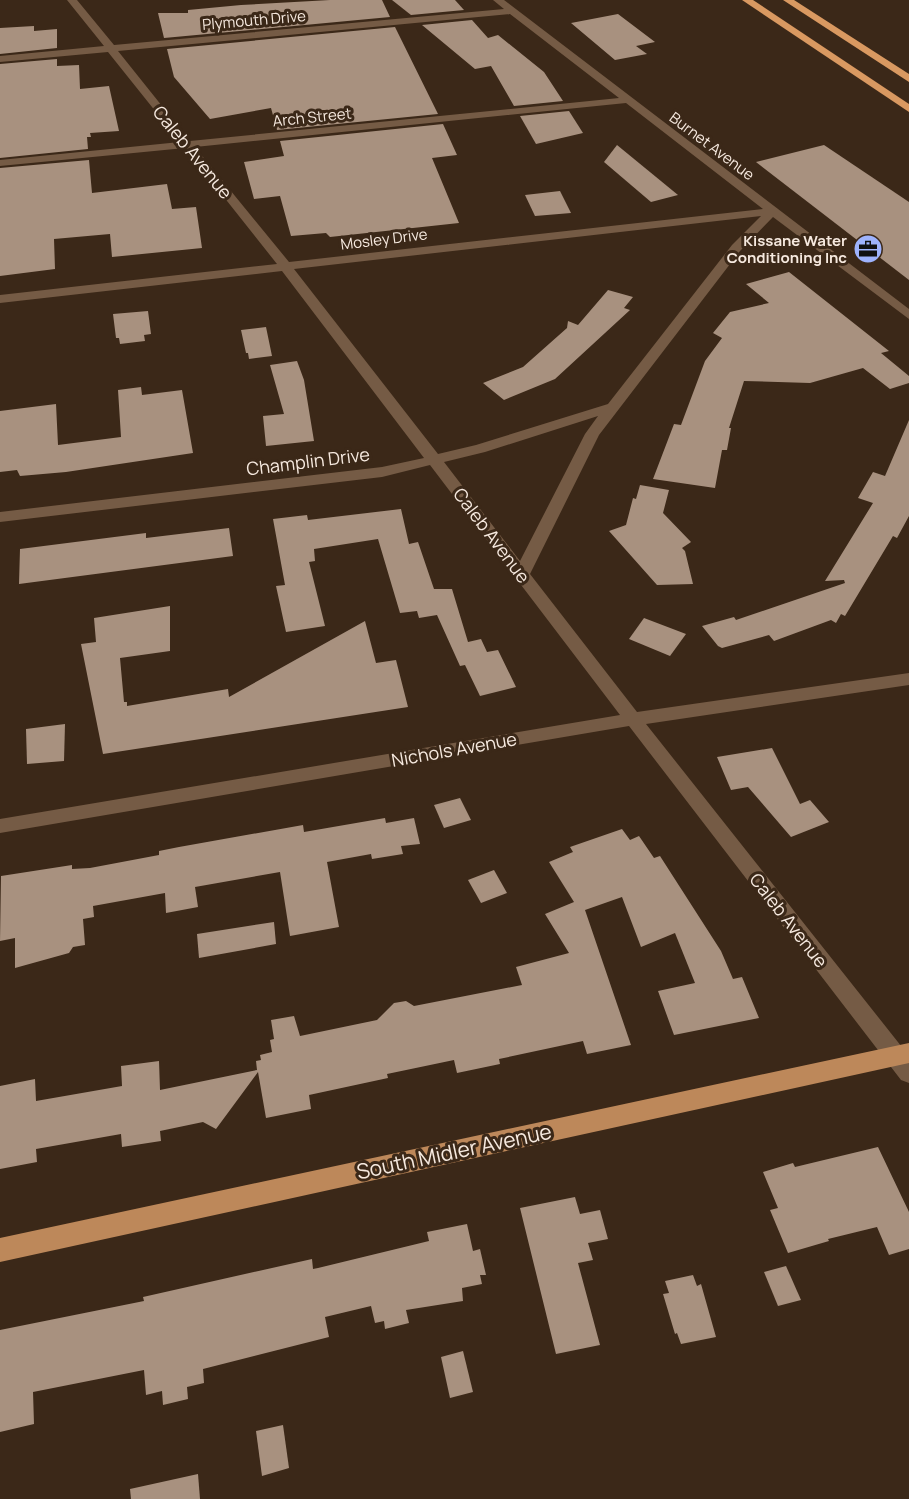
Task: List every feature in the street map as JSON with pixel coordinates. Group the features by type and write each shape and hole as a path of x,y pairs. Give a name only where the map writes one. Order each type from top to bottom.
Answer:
{"highway":[{"path":"747,0 909,109"},
{"path":"788,0 909,79"},
{"path":"824,52 909,121"}],"main road":[{"name":"South Midler Avenue","path":"0,1250 905,1061"}],"street":[{"name":"Caleb Avenue","path":"72,0 286,267 633,719 905,1061"},
{"name":"Burnet Avenue","path":"498,0 909,315"},
{"name":"Plymouth Drive","path":"0,59 512,11"},
{"name":"Arch Street","path":"0,163 627,100"},
{"name":"Mosley Drive","path":"0,299 772,211"},
{"path":"522,573 592,434 736,248 772,211"},
{"name":"Champlin Drive","path":"0,517 382,472 436,461 613,407"},
{"name":"Nichols Avenue","path":"0,825 633,719 909,679"}],"building":[{"path":"330,0 382,0 390,17 164,38 158,13 188,13 188,10 241,5"},
{"path":"392,0 455,0 464,10 411,15"},
{"path":"618,14 655,42 636,46 647,54 615,60 571,23"},
{"path":"472,20 488,38 498,35 544,72 563,101 514,106 491,66 475,69 422,25"},
{"path":"34,26 34,31 57,29 57,48 0,54 0,28"},
{"path":"395,27 438,114 277,130 271,108 210,119 174,77 167,49"},
{"path":"57,59 57,66 79,65 80,89 109,86 119,131 90,133 91,137 87,137 88,149 0,158 0,64"},
{"path":"569,111 583,133 536,144 520,116"},
{"path":"443,124 457,155 432,158 459,223 330,237 326,233 291,236 280,196 254,199 244,162 284,156 280,141"},
{"path":"617,145 678,195 651,202 604,162"},
{"path":"824,145 909,202 909,280 756,162"},
{"path":"89,160 92,193 167,184 172,209 196,207 202,248 112,257 110,234 54,239 55,269 0,276 0,168"},
{"path":"560,191 571,213 535,216 525,195"},
{"path":"789,272 889,351 881,353 909,376 909,383 890,389 863,368 810,383 744,381 729,428 731,428 727,450 722,450 715,488 653,479 674,424 681,425 705,361 722,338 713,333 730,312 769,303 746,284"},
{"path":"608,290 633,297 624,308 630,310 555,379 504,400 483,383 523,367 567,328 568,321 578,325"},
{"path":"148,311 151,334 144,335 145,341 120,344 119,338 116,338 113,314"},
{"path":"266,327 272,356 249,359 241,330"},
{"path":"297,361 304,380 314,441 266,446 263,416 284,414 270,365"},
{"path":"141,387 142,395 182,390 193,453 66,472 20,476 17,470 0,472 0,411 56,404 58,445 121,437 118,390"},
{"path":"909,420 909,516 897,538 893,536 845,616 841,614 836,623 831,620 774,641 769,635 722,648 718,646 702,626 734,617 736,620 845,583 844,580 825,581 873,503 858,498 873,472 885,476"},
{"path":"640,485 669,490 663,513 691,542 682,548 685,551 693,584 657,585 609,531 626,525 633,498 636,499"},
{"path":"401,509 409,544 418,542 434,589 452,589 468,642 481,639 487,652 498,650 516,687 480,696 465,665 460,666 437,615 419,618 417,611 400,613 378,539 314,549 315,561 309,562 325,626 286,632 276,586 285,585 273,519 307,515 308,520"},
{"path":"229,528 233,556 19,584 20,549 146,533 146,538"},
{"path":"170,606 170,651 120,658 124,702 127,702 127,706 228,689 229,697 365,621 376,663 396,660 408,707 103,754 81,644 96,642 94,618"},
{"path":"644,618 686,634 670,656 629,639"},
{"path":"65,724 64,761 27,764 26,729"},
{"path":"772,748 800,804 810,800 829,822 791,837 748,787 731,790 717,757"},
{"path":"460,798 471,820 444,828 434,805"},
{"path":"385,818 386,823 414,818 420,844 401,846 403,854 372,859 371,854 327,862 339,927 290,936 280,872 195,887 198,907 166,913 165,893 93,906 94,917 83,919 85,945 73,947 69,953 15,968 15,938 0,941 1,876 72,865 72,869 90,868 159,855 159,851 303,825 304,832"},
{"path":"622,829 630,840 639,836 654,858 660,856 721,951 733,979 742,977 759,1018 674,1035 658,991 695,983 675,933 641,947 622,897 585,910 631,1045 587,1054 583,1041 499,1059 500,1064 457,1073 454,1060 387,1074 388,1078 309,1095 311,1109 266,1118 258,1072 216,1129 203,1122 160,1131 161,1141 122,1147 121,1134 36,1149 37,1162 0,1169 0,1086 35,1079 36,1101 122,1086 121,1066 159,1061 160,1090 257,1070 256,1061 261,1060 260,1055 272,1052 270,1040 274,1039 271,1020 294,1016 300,1036 377,1020 394,1003 406,1001 414,1006 522,985 516,967 569,953 545,914 574,902 549,862 573,852 570,847"},
{"path":"494,870 507,893 481,903 468,880"},
{"path":"274,922 276,944 199,958 197,934"},
{"path":"878,1147 909,1212 909,1249 889,1255 877,1227 828,1239 829,1241 788,1253 770,1210 778,1208 763,1172 793,1163 795,1167"},
{"path":"575,1197 580,1214 600,1210 608,1239 588,1243 593,1260 578,1263 600,1345 556,1354 520,1208"},
{"path":"467,1224 473,1251 480,1249 486,1275 480,1275 482,1284 462,1288 463,1301 406,1310 409,1323 385,1329 384,1321 375,1323 371,1306 325,1317 329,1337 203,1369 204,1383 187,1387 188,1399 163,1405 162,1391 146,1395 144,1370 33,1392 34,1424 0,1432 0,1330 144,1301 143,1297 312,1259 313,1269 318,1268 429,1241 427,1232"},
{"path":"786,1266 801,1300 778,1306 764,1272"},
{"path":"693,1275 697,1286 701,1284 716,1337 681,1344 677,1333 675,1334 663,1294 669,1293 665,1281"},
{"path":"463,1351 473,1392 450,1398 441,1357"},
{"path":"283,1425 289,1468 262,1476 256,1431"},
{"path":"198,1474 200,1499 131,1499 130,1489"}],"place":[{"name":"Kissane Water Conditioning Inc","path":"868,249"}]}
